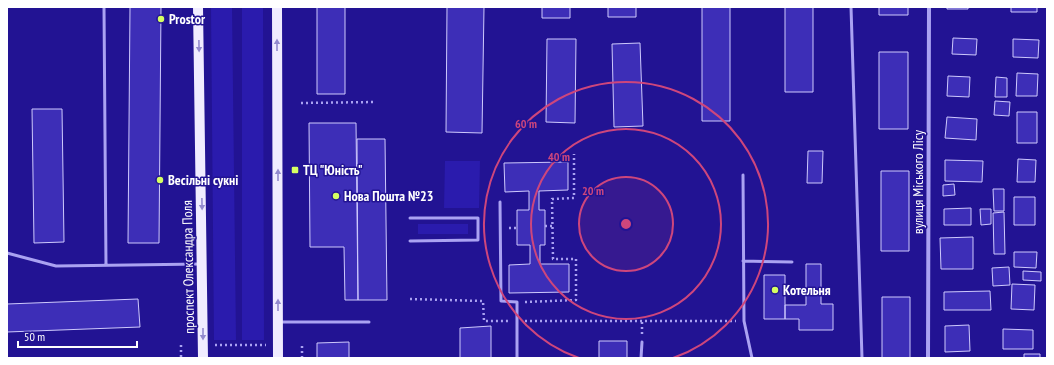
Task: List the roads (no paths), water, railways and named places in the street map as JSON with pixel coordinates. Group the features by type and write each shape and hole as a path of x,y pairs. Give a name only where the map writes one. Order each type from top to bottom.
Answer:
{"main road":[{"name":"проспект Олександра Поля","path":"198,7 203,264 203,358"},
{"path":"277,7 278,358"}],"street":[{"name":"вулиця Міського Лісу","path":"928,358 929,7"}],"lane":[{"path":"104,7 106,265"},
{"path":"851,7 862,358"},
{"path":"743,175 744,321 752,358"},
{"path":"500,202 502,301 517,302 517,358"},
{"path":"410,218 478,218 478,240 410,241"},
{"path":"7,253 56,266 203,264"},
{"path":"743,262 792,262"},
{"path":"278,322 369,322"},
{"path":"641,358 642,342"}],"place":[{"name":"Prostor","path":"161,19"},
{"name":"ТЦ \"Юність\"","path":"295,170"},
{"name":"Весільні сукні","path":"160,180"},
{"name":"Нова Пошта №23","path":"336,196"},
{"name":"Котельня","path":"775,290"}]}
